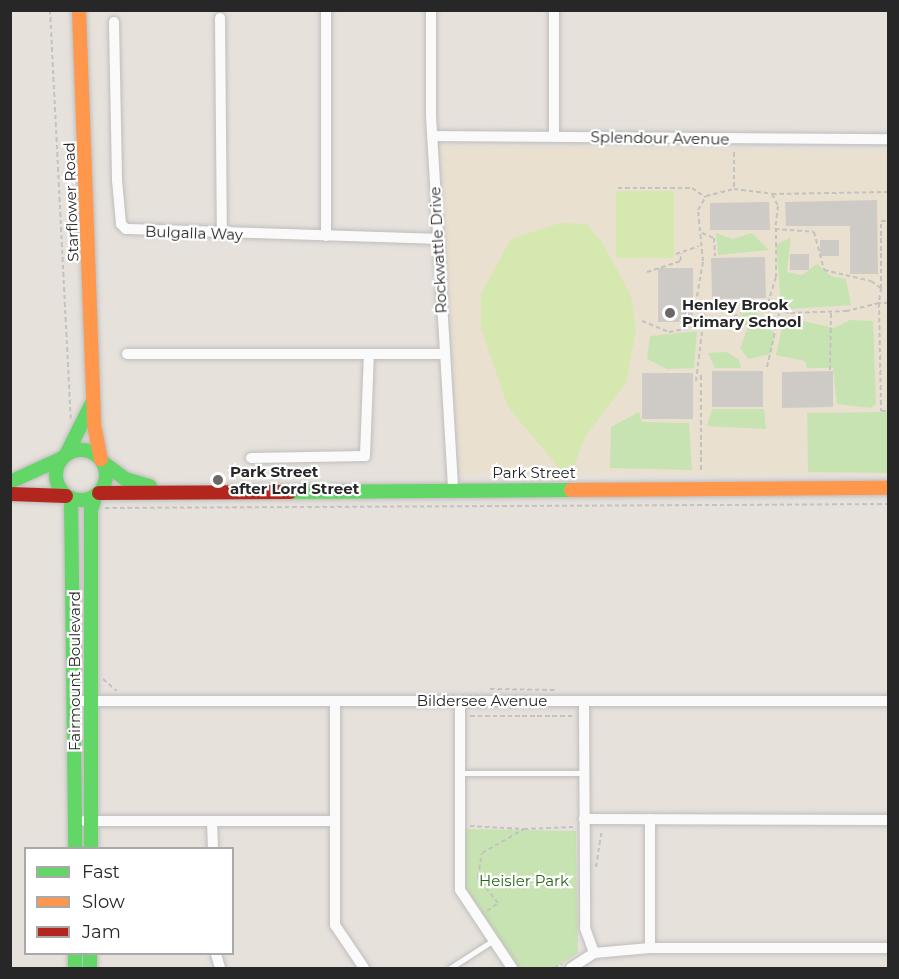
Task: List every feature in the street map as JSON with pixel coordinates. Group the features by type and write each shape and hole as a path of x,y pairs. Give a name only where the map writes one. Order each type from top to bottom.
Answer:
{"main road":[{"name":"Starflower Road","path":"79,10 95,392 102,460"},
{"name":"Starflower Road","path":"64,455 95,392"},
{"path":"10,482 33,476 64,455 86,450 102,460 106,478 97,494 69,497 10,494"},
{"path":"64,455 55,476 69,497"},
{"name":"Park Street","path":"102,460 131,482 179,489"},
{"name":"Park Street","path":"97,494 179,489 888,488"},
{"name":"Fairmount Boulevard","path":"91,847 91,510 97,494"},
{"name":"Fairmount Boulevard","path":"69,497 76,701 75,847"}],"street":[{"path":"326,10 326,236"},
{"name":"Rockwattle Drive","path":"431,10 432,136 453,489"},
{"path":"554,10 554,135"},
{"path":"220,18 222,234"},
{"name":"Bulgalla Way","path":"114,22 121,224 133,232 437,239"},
{"name":"Splendour Avenue","path":"432,136 554,135 888,139"},
{"path":"127,354 444,354"},
{"path":"250,458 365,456 369,354"},
{"path":"335,700 333,821 335,925 364,969"},
{"path":"460,700 460,890 512,969"},
{"path":"584,700 580,818 585,927 594,953"},
{"name":"Bildersee Avenue","path":"76,701 888,700"},
{"path":"580,818 888,820"},
{"path":"650,819 650,948"},
{"path":"76,821 333,821"},
{"path":"212,821 213,847"},
{"path":"571,969 594,953 650,948 888,948"}],"lane":[{"path":"460,773 583,773"},
{"path":"450,969 492,941"}],"path":[{"path":"50,10 70,427"},
{"path":"734,152 734,189"},
{"path":"618,188 692,188 705,197"},
{"path":"701,471 700,326 704,316 697,296 703,261 699,246 702,233 698,210 705,197 734,189 772,194 888,192"},
{"path":"768,303 776,277 778,206 772,194"},
{"path":"888,221 881,221 879,303 881,411 888,411"},
{"path":"776,230 814,232 824,270 880,288"},
{"path":"702,233 714,238 715,256"},
{"path":"676,254 699,246"},
{"path":"647,272 681,261 682,253"},
{"path":"704,316 732,318 756,302 768,303 780,310 831,312 888,303"},
{"path":"767,367 780,310"},
{"path":"830,370 831,312"},
{"path":"642,321 669,332 700,326"},
{"path":"696,381 701,375"},
{"path":"103,514 103,508 888,504"},
{"path":"103,667 103,678 120,694"},
{"path":"483,691 565,692"},
{"path":"469,716 469,728"},
{"path":"469,816 469,826"},
{"path":"464,826 524,829 575,827 580,818"},
{"path":"596,879 597,836 604,819"},
{"path":"479,908 483,915 498,903 478,877 482,853 524,829"}],"shaded area":[{"name":"Henley Brook Primary School","path":"441,146 888,151 888,474 460,474"}],"green space":[{"path":"616,191 674,191 674,258 616,258"},
{"path":"560,223 587,224 602,242 631,296 636,329 626,383 586,435 573,468 560,469 508,407 481,328 481,294 511,239"},
{"path":"716,233 733,239 752,233 769,250 718,255"},
{"path":"791,237 787,272 802,275 817,264 831,276 846,279 851,305 791,309 781,302 776,245"},
{"path":"752,307 775,334 771,354 748,359 740,348 748,327 737,318"},
{"path":"784,317 834,328 850,320 873,321 876,404 871,408 837,404 833,368 807,368 805,361 776,355"},
{"path":"697,331 694,368 667,369 647,359 650,336"},
{"path":"727,352 739,360 741,368 715,368 708,353"},
{"path":"712,409 764,409 766,429 707,426"},
{"path":"639,412 642,422 689,423 692,470 610,468 611,427"},
{"path":"888,412 888,473 808,472 807,413"},
{"name":"Heisler Park","path":"465,829 576,831 578,953 554,968 519,968 464,885"}],"building":[{"path":"877,200 878,274 850,274 850,226 786,226 785,202"},
{"path":"769,202 770,230 710,230 710,203"},
{"path":"820,240 839,240 839,256 820,256"},
{"path":"790,254 809,254 809,270 790,270"},
{"path":"765,257 766,298 712,299 711,258"},
{"path":"658,268 693,268 693,322 658,322"},
{"path":"712,371 763,371 763,407 712,407"},
{"path":"833,371 833,407 782,408 782,372"},
{"path":"642,373 693,373 693,419 642,419"}],"traffic: fast":[{"path":"67,453 91,405"},
{"path":"86,450 99,457 105,465 106,475 105,485 99,493 91,499 76,500 63,493 57,485 56,470 63,457 71,451 86,450"},
{"path":"10,482 60,459"},
{"path":"104,463 125,479 150,486"},
{"path":"290,492 571,490"},
{"path":"91,847 91,510 96,495"},
{"path":"71,498 75,847"},
{"path":"75,955 75,968"},
{"path":"90,955 90,968"}],"traffic: slow":[{"path":"79,10 94,424 101,459"},
{"path":"571,490 888,488"}],"traffic: jam":[{"path":"99,493 290,492"},
{"path":"10,494 66,496"}],"place":[{"name":"Henley Brook Primary School","path":"670,313"},
{"name":"Park Street after Lord Street","path":"218,480"}]}
